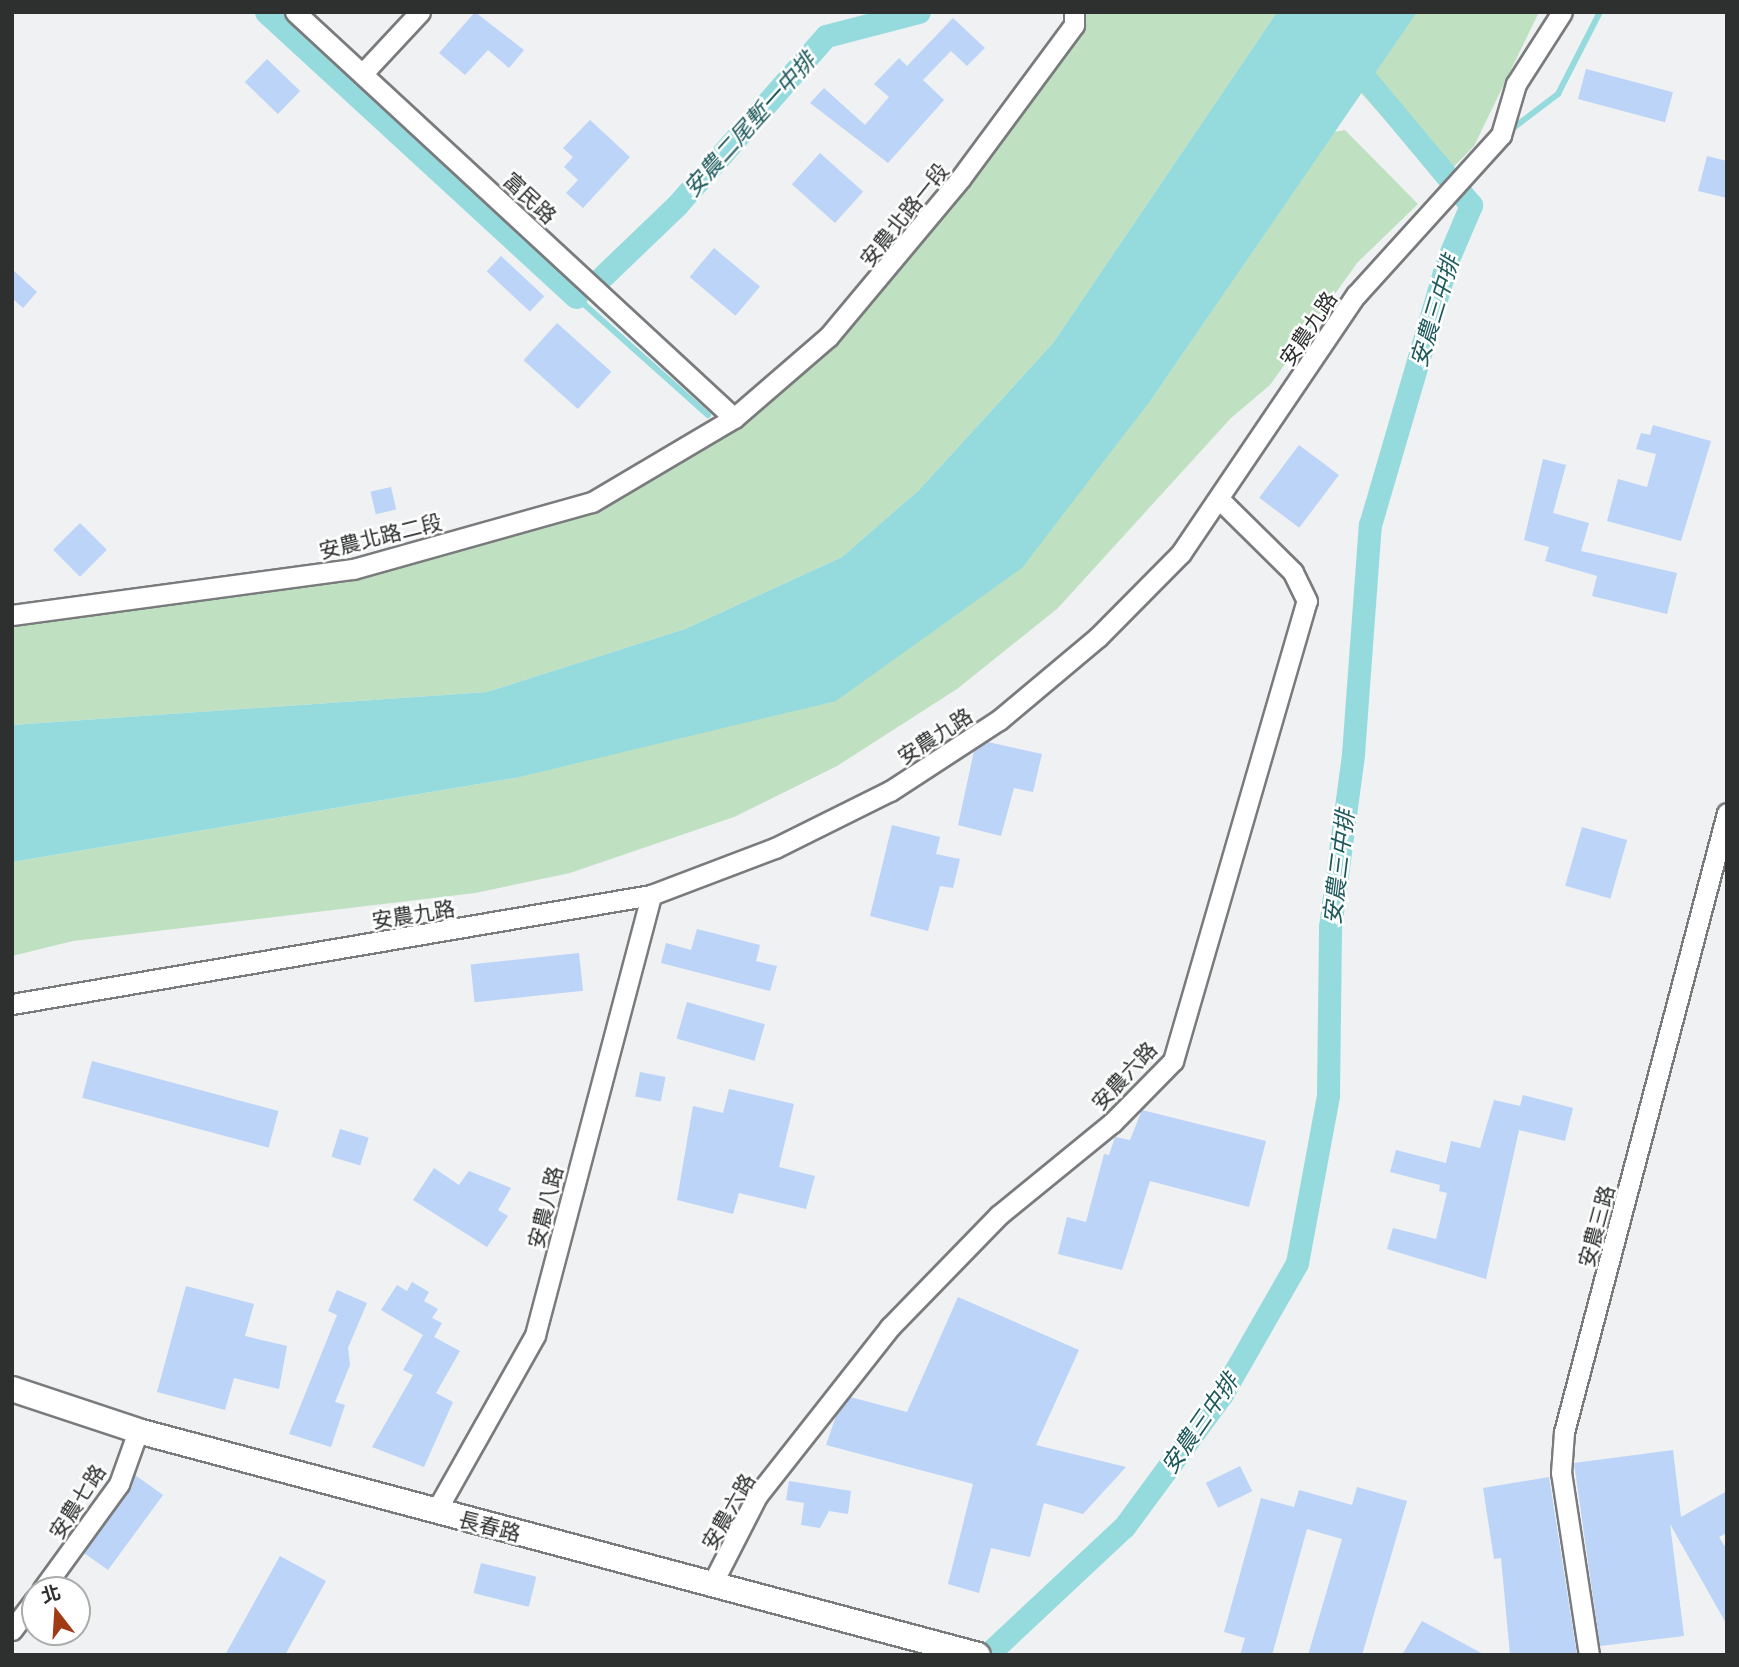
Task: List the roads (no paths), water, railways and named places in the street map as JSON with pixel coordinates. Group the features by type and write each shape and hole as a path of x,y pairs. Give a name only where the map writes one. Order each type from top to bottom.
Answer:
{"street":[{"name":"富民路","path":"295,12 364,72 734,418"},
{"path":"364,72 420,12"},
{"name":"安農北路一段","path":"734,418 828,337 897,261 1074,25 1074,12"},
{"name":"安農九路","path":"12,1004 651,895 775,848 890,791 999,720 1098,637 1181,553 1221,501 1356,295 1465,179 1501,135 1516,84 1562,12"},
{"name":"安農北路二段","path":"12,615 353,569 592,502 734,418"},
{"name":"安農六路","path":"713,1582 757,1496 890,1328 999,1215 1112,1123 1173,1061 1307,601 1293,572 1221,501"},
{"name":"安農三路","path":"1589,1655 1561,1473 1564,1432 1726,820"},
{"name":"安農八路","path":"436,1511 535,1335 651,895"},
{"name":"長春路","path":"13,1389 138,1431 713,1582 974,1654"},
{"name":"安農七路","path":"52,1576 118,1484 138,1431"}],"water":[{"path":"1277,12 1417,12 1153,397 1022,568 836,701 515,778 12,862 12,725 487,692 685,629 842,557 919,490 1053,343"}],"waterway":[{"name":"安農二尾塹一中排","path":"266,12 576,297"},
{"name":"安農二尾塹一中排","path":"602,277 677,205 826,36 919,12"},
{"path":"1508,132 1558,94 1600,12"},
{"name":"安農三中排","path":"987,1655 1124,1527 1222,1394 1297,1263 1328,1095 1330,927 1353,754 1370,525 1448,259 1471,205 1348,58"},
{"path":"576,297 708,415"}]}
